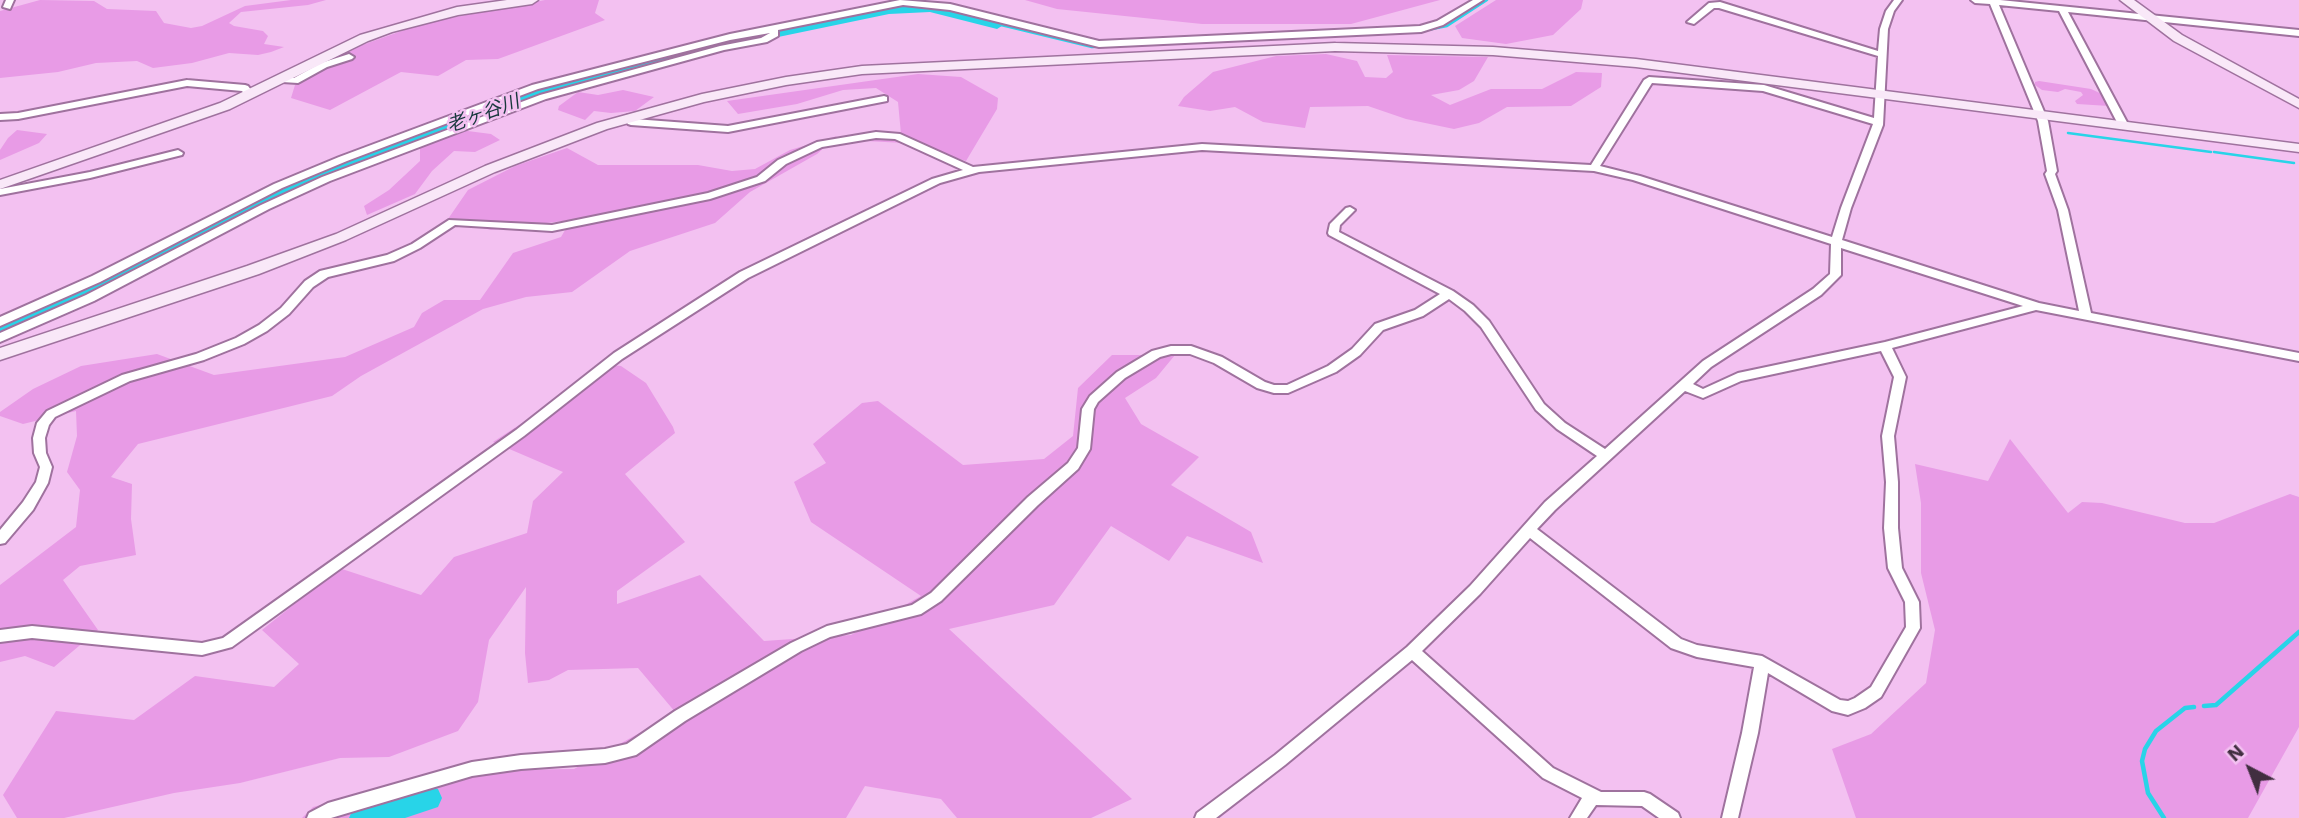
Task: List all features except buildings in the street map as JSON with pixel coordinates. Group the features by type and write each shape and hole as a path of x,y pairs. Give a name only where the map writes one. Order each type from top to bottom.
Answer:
{"street":[{"path":"0,185 158,132 250,94 388,29 457,11 532,0"},
{"path":"0,354 254,270 341,237 512,160 628,118 702,98 786,81 862,70 1421,29 1440,23 1479,0"},
{"path":"1203,818 1280,760 1412,651 1475,590 1550,506 1707,364 1817,292 1835,275 1836,241 1878,122 1885,23 1898,0"},
{"path":"1975,0 2299,33"},
{"path":"2126,0 2188,44 2299,104"},
{"path":"0,338 108,289 326,178 543,97 773,33 907,2 950,7 1099,44 1493,51 1636,63 2299,148"},
{"path":"1993,2 2041,115 2052,171 2050,174 2063,210 2086,316"},
{"path":"1691,22 1712,5 1720,5 1883,55"},
{"path":"2063,10 2124,126"},
{"path":"999,29 1008,22"},
{"path":"0,322 96,279 278,186 436,123 535,88 730,37 773,33"},
{"path":"282,79 295,81 324,65 349,57"},
{"path":"1594,168 1649,80 1763,88 1878,122"},
{"path":"0,117 18,116 187,83 245,88 250,94"},
{"path":"543,97 552,110"},
{"path":"628,118 631,122 728,129 884,99"},
{"path":"0,539 28,506 42,483 46,467 40,453 39,438 43,423 51,414 96,389 200,357 240,341 285,311 309,284 324,274 390,258 416,246 453,222 552,228 710,196 761,179 782,162 820,144 876,135 897,136 971,170"},
{"path":"0,636 32,632 202,649 228,643 466,473 574,388 649,335 770,261 936,181 971,170 1107,154 1202,147 1594,168 1618,173 1836,241 2038,307 2299,357"},
{"path":"0,192 90,175 178,153"},
{"path":"1350,210 1335,223 1333,233 1469,307 1485,324 1540,407 1561,426 1606,456"},
{"path":"96,279 108,289"},
{"path":"315,818 328,811 472,769 631,750 680,716 796,647 827,632 916,610 936,597 1033,500 1073,466 1084,449 1088,409 1094,399 1121,375 1156,354 1171,350 1191,350 1218,360 1261,385 1288,389 1332,369 1356,352 1379,327 1419,313 1449,294"},
{"path":"1684,385 1703,394 1738,377 1885,346 2024,308 2038,307"},
{"path":"1529,530 1676,644 1698,651 1762,662 1837,706 1848,708 1876,692 1913,628 1912,602 1895,568 1891,528 1892,482 1888,436 1900,377 1885,346"},
{"path":"1412,651 1548,773 1600,799 1644,800 1672,818"},
{"path":"1730,818 1750,733 1762,662"},
{"path":"1578,818 1593,796"}],"shaded area":[{"path":"40,0 94,1 107,9 156,11 164,23 191,28 202,26 245,6 291,0 326,0 308,5 241,12 229,23 263,31 268,36 264,44 284,47 271,52 258,55 229,53 192,63 153,68 137,61 96,63 58,72 0,78 0,11"},
{"path":"545,0 599,0 595,13 605,20 498,59 466,60 438,76 401,72 330,110 291,98 295,85 337,54 424,23"},
{"path":"1025,0 1440,0 1351,24 1202,24 1057,9"},
{"path":"1496,0 1583,0 1581,9 1553,35 1506,44 1462,38 1455,26"},
{"path":"1326,54 1357,61 1365,77 1386,78 1393,72 1387,55 1488,57 1474,81 1459,90 1431,95 1450,105 1491,89 1542,89 1576,72 1602,73 1601,87 1571,106 1507,107 1479,123 1454,129 1406,119 1368,106 1310,107 1305,128 1263,122 1235,107 1210,111 1178,106 1184,97 1213,72 1276,56"},
{"path":"918,74 961,77 998,98 997,109 966,161 905,143 865,141 901,134 898,102 876,88 843,90 797,104 738,114 727,101"},
{"path":"2035,82 2091,89 2104,95 2109,106 2077,104 2075,101 2083,95 2081,92 2065,89 2058,92 2042,90 2035,85"},
{"path":"623,90 654,97 635,111 594,111 585,120 558,110 559,106 578,92 598,95"},
{"path":"17,130 47,134 39,143 0,160 0,150"},
{"path":"460,130 491,134 500,140 475,152 454,151 432,171 415,194 367,215 364,206 389,190 420,161 420,146"},
{"path":"837,136 817,154 750,192 715,223 630,251 572,292 526,297 483,309 361,376 332,396 138,444 111,477 132,484 131,519 136,555 80,566 63,580 98,630 54,667 25,656 0,662 0,585 76,527 80,490 67,472 77,436 76,411 23,424 0,416 0,412 33,389 81,366 157,354 214,375 345,357 414,327 422,313 444,300 480,300 513,253 561,237 571,220 491,230 448,219 468,190 515,166 567,148 598,165 698,165 732,171 755,169 790,150"},
{"path":"1112,355 1175,355 1156,378 1125,398 1141,424 1199,457 1171,485 1251,532 1263,563 1187,536 1169,561 1111,526 1054,605 949,629 1132,799 1091,818 957,818 941,799 865,786 846,818 302,818 313,807 377,790 483,770 574,769 676,713 638,668 568,670 549,680 528,683 525,653 526,587 489,640 478,702 458,731 389,757 340,758 240,783 174,793 64,818 17,818 3,795 56,711 134,720 195,676 274,687 299,664 262,630 339,568 421,595 454,557 527,533 533,501 563,472 493,442 611,365 621,366 646,383 673,427 675,433 625,474 685,542 617,591 617,604 700,575 764,641 851,635 921,596 811,522 794,482 826,463 813,444 862,403 878,401 963,465 1044,459 1073,436 1078,388"},
{"path":"2010,439 2068,513 2082,502 2102,503 2185,523 2214,523 2290,494 2299,497 2299,727 2248,818 1856,818 1832,749 1871,734 1926,683 1935,630 1921,573 1921,503 1915,464 1988,481"}],"waterway":[{"path":"907,8 911,0"},
{"path":"1417,32 1447,26 1487,0"},
{"name":"老ヶ谷川","path":"0,329 163,253 274,195 344,164 512,101 728,43 889,10 930,8 997,24"},
{"path":"997,24 1092,47 1392,33"},
{"path":"2068,133 2211,152"},
{"path":"2214,152 2294,163"},
{"path":"2204,706 2216,705 2299,632"},
{"path":"2164,818 2148,793 2142,761 2145,749 2156,731 2185,708 2194,707"},
{"path":"363,818 428,798"}]}
